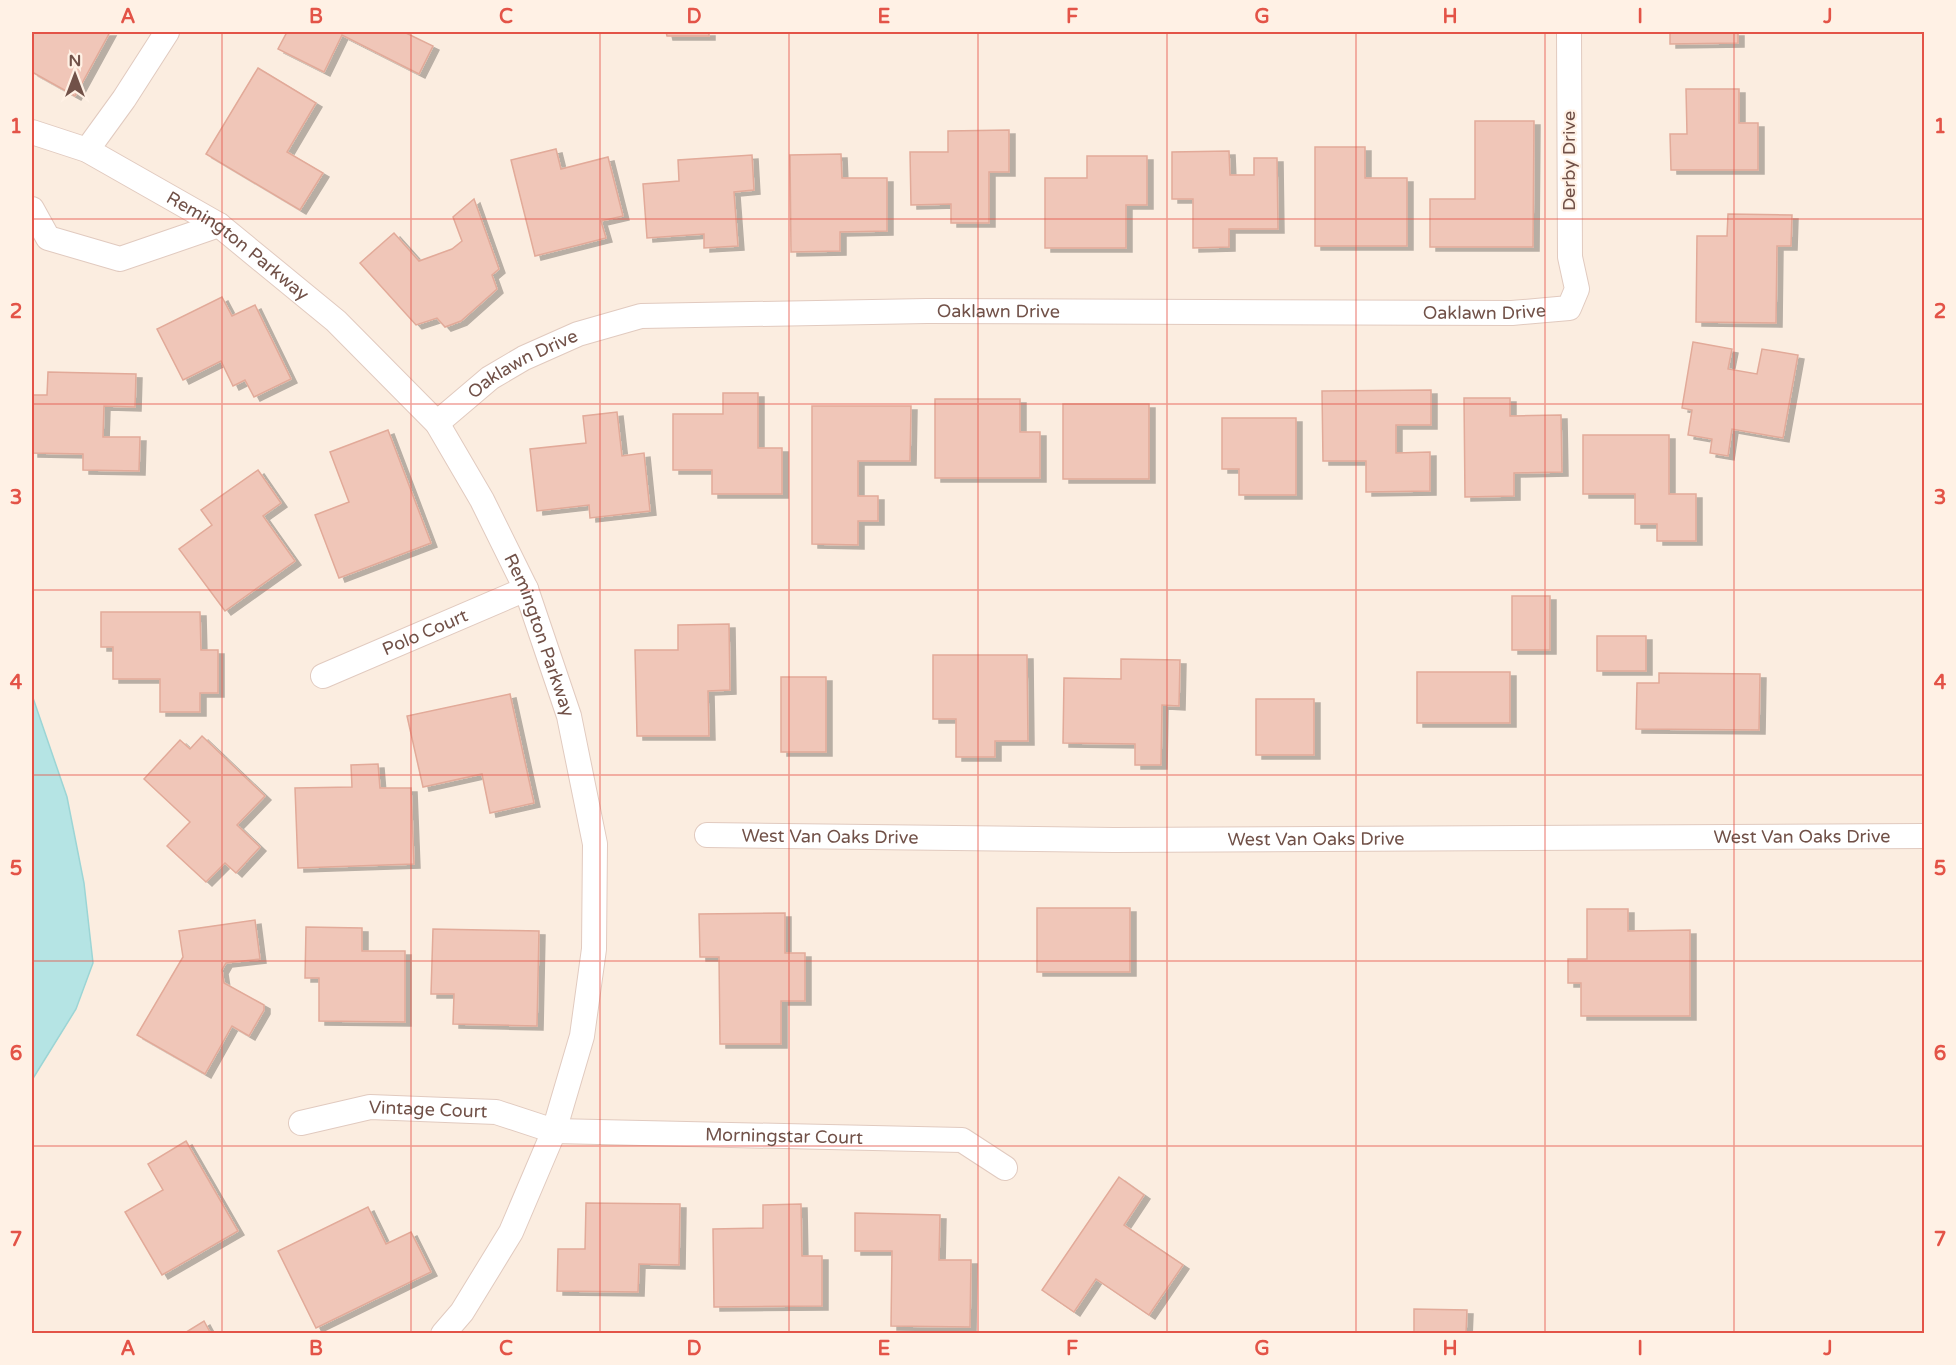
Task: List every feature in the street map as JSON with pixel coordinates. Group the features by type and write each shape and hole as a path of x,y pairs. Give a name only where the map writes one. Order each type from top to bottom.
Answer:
{"street":[{"path":"87,150 124,99 167,32"},
{"name":"Derby Drive","path":"1569,32 1570,257 1577,290"},
{"name":"Remington Parkway","path":"32,132 87,150 219,225 336,321 436,423 482,500 526,589 569,716 595,844 593,960 582,1036 554,1131 511,1232 462,1312 443,1334"},
{"path":"32,209 48,238 120,259 219,225"},
{"name":"Oaklawn Drive","path":"436,423 490,378 524,358 578,334 641,316 927,311 1512,313 1569,308 1577,290"},
{"name":"Polo Court","path":"323,676 526,589"},
{"name":"West Van Oaks Drive","path":"707,835 1114,840 1924,836"},
{"name":"Vintage Court","path":"301,1122 370,1107 496,1112 554,1131"},
{"name":"Morningstar Court","path":"554,1131 962,1140 1005,1168"}],"water":[{"path":"32,695 67,797 84,883 93,963 76,1009 32,1080"}],"building":[{"path":"32,32 110,32 75,96 32,72"},
{"path":"287,32 404,32 433,46 419,74 342,35 324,72 278,49"},
{"path":"666,32 709,32 709,36 667,36"},
{"path":"1670,32 1738,32 1738,43 1670,44"},
{"path":"258,68 316,103 287,152 323,173 300,210 206,154"},
{"path":"1686,89 1739,89 1739,123 1758,123 1758,170 1671,170 1670,134 1687,134"},
{"path":"1475,121 1534,121 1533,247 1430,247 1430,199 1475,199"},
{"path":"1009,130 1009,172 989,172 989,223 951,223 951,204 911,205 910,152 948,152 948,131"},
{"path":"1315,147 1365,147 1365,178 1407,178 1407,246 1315,246"},
{"path":"556,149 561,169 608,157 623,216 601,221 606,238 535,256 511,160"},
{"path":"1229,151 1230,175 1254,175 1254,158 1277,158 1278,229 1229,229 1229,247 1193,248 1193,199 1172,199 1172,152"},
{"path":"841,154 842,178 887,178 887,231 840,232 840,251 791,252 790,155"},
{"path":"752,155 754,190 734,192 738,246 704,248 704,234 647,238 643,184 679,181 678,160"},
{"path":"1087,156 1147,156 1147,205 1126,205 1126,248 1045,248 1045,178 1087,178"},
{"path":"474,199 499,269 492,275 497,289 461,321 445,327 437,318 416,325 360,263 394,233 419,261 452,249 462,241 453,217"},
{"path":"1728,214 1792,215 1791,246 1777,246 1776,323 1696,322 1697,236 1727,236"},
{"path":"222,297 232,316 255,305 291,379 254,397 245,380 233,386 221,361 183,380 157,329"},
{"path":"1693,342 1732,349 1728,369 1757,374 1762,349 1798,355 1783,438 1732,429 1728,456 1710,453 1712,439 1688,435 1692,410 1682,408"},
{"path":"48,372 136,374 135,407 104,406 103,437 140,437 139,471 83,470 83,454 32,453 32,395 47,395"},
{"path":"1431,390 1431,425 1396,425 1396,453 1430,452 1430,491 1366,492 1366,461 1323,461 1322,391"},
{"path":"723,393 758,393 758,448 782,448 782,494 712,494 712,470 673,470 673,414 723,414"},
{"path":"1464,398 1510,398 1510,416 1561,415 1562,472 1514,473 1514,496 1465,497"},
{"path":"935,399 1020,399 1020,432 1040,432 1040,478 935,478"},
{"path":"1063,404 1149,404 1149,479 1063,479"},
{"path":"812,406 911,406 910,461 858,461 858,496 878,496 878,521 858,521 858,545 812,544"},
{"path":"617,412 622,456 644,453 650,511 590,518 589,505 537,511 530,449 586,443 583,416"},
{"path":"1222,418 1296,418 1296,495 1239,495 1239,469 1222,469"},
{"path":"388,430 431,543 339,578 315,515 349,502 330,452"},
{"path":"1583,435 1669,435 1669,494 1696,494 1696,541 1657,541 1657,524 1635,524 1635,494 1583,494"},
{"path":"258,470 281,503 263,516 295,561 225,611 179,549 212,525 201,510"},
{"path":"1512,596 1550,596 1550,650 1512,650"},
{"path":"101,612 200,612 201,650 218,650 218,693 200,693 200,712 160,712 160,679 113,679 113,647 101,647"},
{"path":"729,624 730,690 708,691 709,736 637,736 635,650 678,650 678,625"},
{"path":"1597,636 1646,636 1646,671 1597,671"},
{"path":"933,655 1027,655 1028,741 995,741 995,757 956,757 956,719 933,719"},
{"path":"1121,659 1180,660 1179,706 1162,705 1161,765 1135,765 1135,744 1063,743 1064,678 1121,679"},
{"path":"1417,672 1510,672 1510,723 1417,723"},
{"path":"1659,673 1760,674 1759,730 1636,729 1637,683 1659,683"},
{"path":"781,677 826,677 826,752 781,752"},
{"path":"510,694 534,803 490,813 482,774 423,787 407,716"},
{"path":"1256,699 1314,699 1314,755 1256,755"},
{"path":"202,736 265,796 237,825 260,847 236,873 225,863 206,882 167,846 190,822 144,779 180,740 190,749"},
{"path":"378,764 380,788 411,788 414,864 298,868 295,788 352,787 351,765"},
{"path":"1037,908 1130,908 1130,972 1037,972"},
{"path":"1587,909 1628,909 1628,931 1690,930 1690,1016 1581,1016 1581,983 1568,983 1568,959 1587,959"},
{"path":"785,913 785,953 805,953 805,1001 781,1001 781,1044 720,1044 719,957 700,957 699,914"},
{"path":"255,920 260,959 226,963 222,970 224,983 264,1005 264,1010 249,1036 232,1026 205,1074 137,1035 183,957 179,931"},
{"path":"306,927 362,928 362,951 405,951 405,1022 319,1021 319,978 305,978"},
{"path":"433,929 539,931 537,1026 453,1024 454,994 431,994"},
{"path":"186,1141 238,1231 162,1275 125,1212 163,1190 148,1164"},
{"path":"1119,1177 1144,1195 1124,1225 1183,1265 1149,1315 1096,1279 1074,1312 1042,1290"},
{"path":"586,1203 680,1204 679,1265 639,1264 638,1292 557,1291 558,1249 585,1249"},
{"path":"801,1204 802,1256 822,1256 822,1306 714,1307 713,1229 763,1228 763,1205"},
{"path":"368,1207 386,1244 411,1232 431,1272 316,1328 278,1251"},
{"path":"855,1213 940,1215 939,1260 971,1260 970,1327 891,1326 892,1251 855,1251"},
{"path":"1414,1309 1467,1310 1466,1334 1414,1334"},
{"path":"204,1321 211,1334 183,1334"}]}
